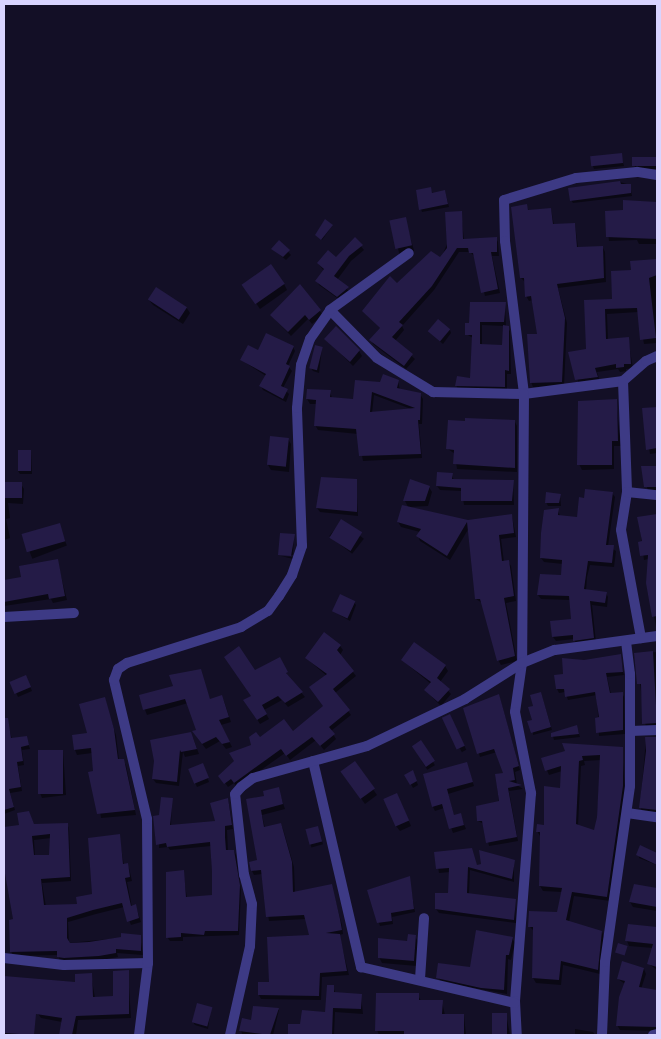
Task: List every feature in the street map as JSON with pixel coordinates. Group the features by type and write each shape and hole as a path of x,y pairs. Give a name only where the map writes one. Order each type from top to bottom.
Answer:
{"street":[{"path":"517,1035 516,1003 530,793 515,712 522,663 524,394 505,241 504,200 576,178 637,172 657,174"},
{"path":"139,1035 148,963 147,819 114,680 118,669 126,663 242,627 268,611 292,575 302,546 297,408 301,365 310,339 330,310 409,252"},
{"path":"330,310 377,358 433,392 524,394 623,381 646,361 657,356"},
{"path":"623,381 627,492 622,530 640,638"},
{"path":"627,492 657,495"},
{"path":"4,617 74,612"},
{"path":"230,1035 250,946 252,904 244,875 235,794 253,778 367,746 416,724 465,699 522,663 554,650 657,636"},
{"path":"602,1035 605,962 627,813 631,731 626,641"},
{"path":"631,731 657,730"},
{"path":"312,761 361,967 420,979 516,1003"},
{"path":"627,813 657,817"},
{"path":"420,979 424,918"},
{"path":"4,958 64,965 148,963"},
{"path":"653,1035 657,1034"}],"building":[{"path":"622,153 623,163 591,166 590,156"},
{"path":"632,157 657,157 657,166 632,166"},
{"path":"620,181 621,184 631,184 631,193 570,201 568,188"},
{"path":"431,187 432,193 445,190 448,204 419,210 416,190"},
{"path":"623,200 657,202 657,239 606,237 605,211 623,210"},
{"path":"527,204 528,210 551,208 553,224 575,223 577,247 603,246 604,278 557,284 565,318 562,382 530,383 527,334 537,334 531,296 525,297 524,278 520,278 511,207"},
{"path":"462,211 463,239 497,237 497,252 491,252 498,289 481,293 473,253 469,253 468,248 457,248 432,286 399,322 403,325 392,337 413,354 404,366 369,340 380,328 362,311 390,276 397,283 431,251 440,257 447,248 445,212"},
{"path":"406,217 412,245 395,249 389,221"},
{"path":"325,219 333,225 321,240 315,235"},
{"path":"355,237 363,245 349,256 334,276 349,287 337,297 315,281 324,269 317,263 328,250 336,257"},
{"path":"279,240 290,250 283,257 271,249"},
{"path":"657,259 657,275 649,278 656,338 640,340 637,308 605,309 606,339 629,337 631,364 624,364 624,367 616,368 616,364 595,368 598,377 575,380 568,352 586,349 584,300 612,299 611,271 631,270 630,261"},
{"path":"271,264 285,284 255,304 242,285"},
{"path":"300,284 321,310 309,320 305,315 288,332 270,315"},
{"path":"156,287 187,307 179,320 148,300"},
{"path":"470,302 506,302 504,322 480,322 480,344 502,345 503,325 509,326 509,371 505,370 505,387 455,386 457,376 470,378 472,335 465,335 465,323 469,323"},
{"path":"438,319 450,329 440,342 428,331"},
{"path":"336,326 360,350 350,362 324,339"},
{"path":"266,333 294,346 286,364 290,366 281,386 288,389 283,399 259,386 266,374 240,360 248,345 258,350"},
{"path":"315,345 323,347 317,370 309,368"},
{"path":"383,374 399,380 397,388 421,393 420,420 418,420 421,454 359,456 356,429 314,426 316,400 306,399 307,389 331,390 330,397 353,399 355,380 380,382","holes":["372,392 415,408 370,412"]},
{"path":"617,399 618,441 612,441 612,465 577,465 578,401"},
{"path":"657,407 657,448 646,450 642,408"},
{"path":"465,418 515,420 515,468 453,464 454,450 446,449 448,420 465,421"},
{"path":"270,436 289,438 286,467 267,465"},
{"path":"18,450 31,450 31,471 18,471"},
{"path":"641,466 657,466 657,487 644,487"},
{"path":"437,472 453,473 452,479 514,480 512,501 461,501 461,488 436,486"},
{"path":"321,477 357,479 357,512 316,508"},
{"path":"410,479 430,486 425,501 403,501"},
{"path":"4,482 22,482 22,498 4,498"},
{"path":"585,489 613,492 606,545 614,545 612,563 588,561 584,589 607,592 605,603 590,601 594,638 573,641 573,635 552,637 550,621 571,619 569,596 537,595 540,574 561,575 562,560 540,558 541,533 544,510 559,508 558,515 577,517 579,497 584,498"},
{"path":"546,492 561,494 559,503 545,503"},
{"path":"402,505 468,520 512,514 514,533 499,535 502,561 509,560 514,596 504,598 515,656 497,661 480,599 475,599 467,522 447,556 416,536 421,529 397,522"},
{"path":"657,514 657,616 652,617 646,583 648,555 640,556 638,542 642,541 637,517"},
{"path":"341,519 362,532 351,551 329,538"},
{"path":"60,523 65,541 27,552 22,534"},
{"path":"280,533 295,534 291,556 278,555"},
{"path":"58,559 65,596 49,599 48,594 4,602 4,580 21,577 19,566"},
{"path":"340,594 355,601 347,618 332,611"},
{"path":"324,632 341,645 337,650 354,671 333,689 350,710 329,727 335,734 320,746 312,737 286,756 281,749 234,783 231,779 224,784 218,776 234,761 229,753 251,745 249,737 256,732 260,737 284,719 293,731 323,706 309,687 327,674 305,658"},
{"path":"414,642 446,665 437,678 450,689 438,702 424,690 431,682 401,660"},
{"path":"239,646 255,670 280,657 288,672 286,673 303,692 285,703 278,696 262,705 267,714 257,720 243,700 251,696 224,657"},
{"path":"653,651 657,723 642,724 641,684 637,684 634,653"},
{"path":"621,654 623,672 606,673 610,693 623,692 623,730 596,733 595,718 599,717 595,692 565,697 564,689 556,689 554,675 563,674 562,658 584,660"},
{"path":"201,669 210,699 222,695 229,717 219,720 230,742 222,744 216,737 202,744 192,731 196,730 185,699 143,710 139,695 173,686 169,675"},
{"path":"26,675 31,687 15,694 9,682"},
{"path":"541,692 551,727 531,733 527,721 532,720 528,707 533,706 530,695"},
{"path":"499,694 519,766 513,768 515,780 509,781 522,785 508,788 517,837 486,843 482,821 477,821 476,806 499,801 495,774 503,773 494,749 477,754 463,708"},
{"path":"105,697 114,729 118,759 124,759 135,810 97,814 88,772 93,771 91,748 74,750 72,735 87,733 79,704"},
{"path":"450,714 465,746 457,750 442,718"},
{"path":"4,718 8,718 11,738 27,736 29,745 21,747 23,761 17,762 21,787 9,789 14,807 4,810"},
{"path":"577,725 579,734 551,737 551,733"},
{"path":"191,732 197,749 181,752 180,750 177,782 152,779 154,761 150,740"},
{"path":"645,737 657,737 657,810 639,808 646,751"},
{"path":"421,740 435,761 426,767 412,746"},
{"path":"562,743 623,747 623,786 607,897 572,892 566,920 602,931 598,970 561,961 559,980 532,978 533,927 528,927 529,911 557,912 562,888 539,886 540,832 536,832 537,824 544,825 544,786 560,788 561,766 545,771 541,758 565,751","holes":["600,755 597,817 594,830 576,824 579,761 583,760 582,756"]},
{"path":"38,750 63,750 63,794 38,794"},
{"path":"355,761 375,789 360,799 340,772"},
{"path":"467,762 473,782 447,789 454,815 461,813 464,825 449,829 442,804 432,807 423,774"},
{"path":"203,763 209,778 194,784 188,769"},
{"path":"413,770 417,781 410,785 404,775"},
{"path":"279,787 283,804 261,810 264,827 281,823 292,862 293,892 332,884 340,919 342,930 326,933 340,934 347,971 320,973 319,996 258,995 258,982 269,982 267,937 309,935 304,915 266,917 261,870 251,871 249,862 257,860 246,799 264,796 263,791"},
{"path":"397,793 409,820 395,827 383,799"},
{"path":"161,797 173,798 170,825 215,821 210,803 228,798 232,825 225,826 225,837 226,850 234,850 240,885 238,931 205,931 204,935 181,933 181,937 166,938 166,872 184,870 186,897 212,895 212,872 210,842 167,847 166,843 156,845 153,816 159,815"},
{"path":"29,811 34,824 68,823 70,877 41,879 44,905 77,904 76,897 92,894 88,838 120,834 123,864 128,863 130,877 125,878 131,906 136,904 139,918 127,922 122,903 93,910 67,918 67,938 70,943 121,937 121,933 141,935 141,951 116,949 116,953 99,956 64,958 57,957 57,951 10,952 9,920 13,919 4,868 4,827 19,825 17,813","holes":["50,834 49,855 34,855 32,836"]},
{"path":"318,826 322,841 310,845 305,829"},
{"path":"640,845 657,853 657,865 636,855"},
{"path":"472,848 477,865 481,864 479,850 515,860 512,879 468,867 467,893 516,899 514,920 435,909 435,893 448,893 449,868 436,869 434,852"},
{"path":"410,876 414,909 391,913 392,921 377,923 367,890"},
{"path":"634,884 657,888 657,907 629,902"},
{"path":"628,924 657,927 657,967 647,964 653,944 625,941"},
{"path":"476,930 513,937 509,955 506,955 504,990 481,988 436,978 438,963 470,967"},
{"path":"408,934 416,935 414,961 378,958 378,938 407,941"},
{"path":"618,943 628,946 625,955 615,953"},
{"path":"622,961 644,968 639,987 657,990 657,1027 616,1026 619,997 625,981 617,979"},
{"path":"129,970 129,1014 76,1016 72,1035 59,1035 62,1018 36,1014 34,1035 4,1033 4,976 75,982 75,974 92,973 93,997 113,996 113,971"},
{"path":"327,985 334,985 334,992 362,994 361,1009 333,1008 332,1035 288,1035 288,1024 300,1024 302,1010 325,1012"},
{"path":"376,993 419,993 419,1000 443,1000 442,1014 464,1014 464,1035 404,1035 404,1031 375,1031"},
{"path":"197,1003 212,1007 207,1026 192,1022"},
{"path":"253,1006 279,1008 270,1035 239,1031 242,1018 251,1020"},
{"path":"492,1013 507,1013 507,1035 492,1035"}]}
